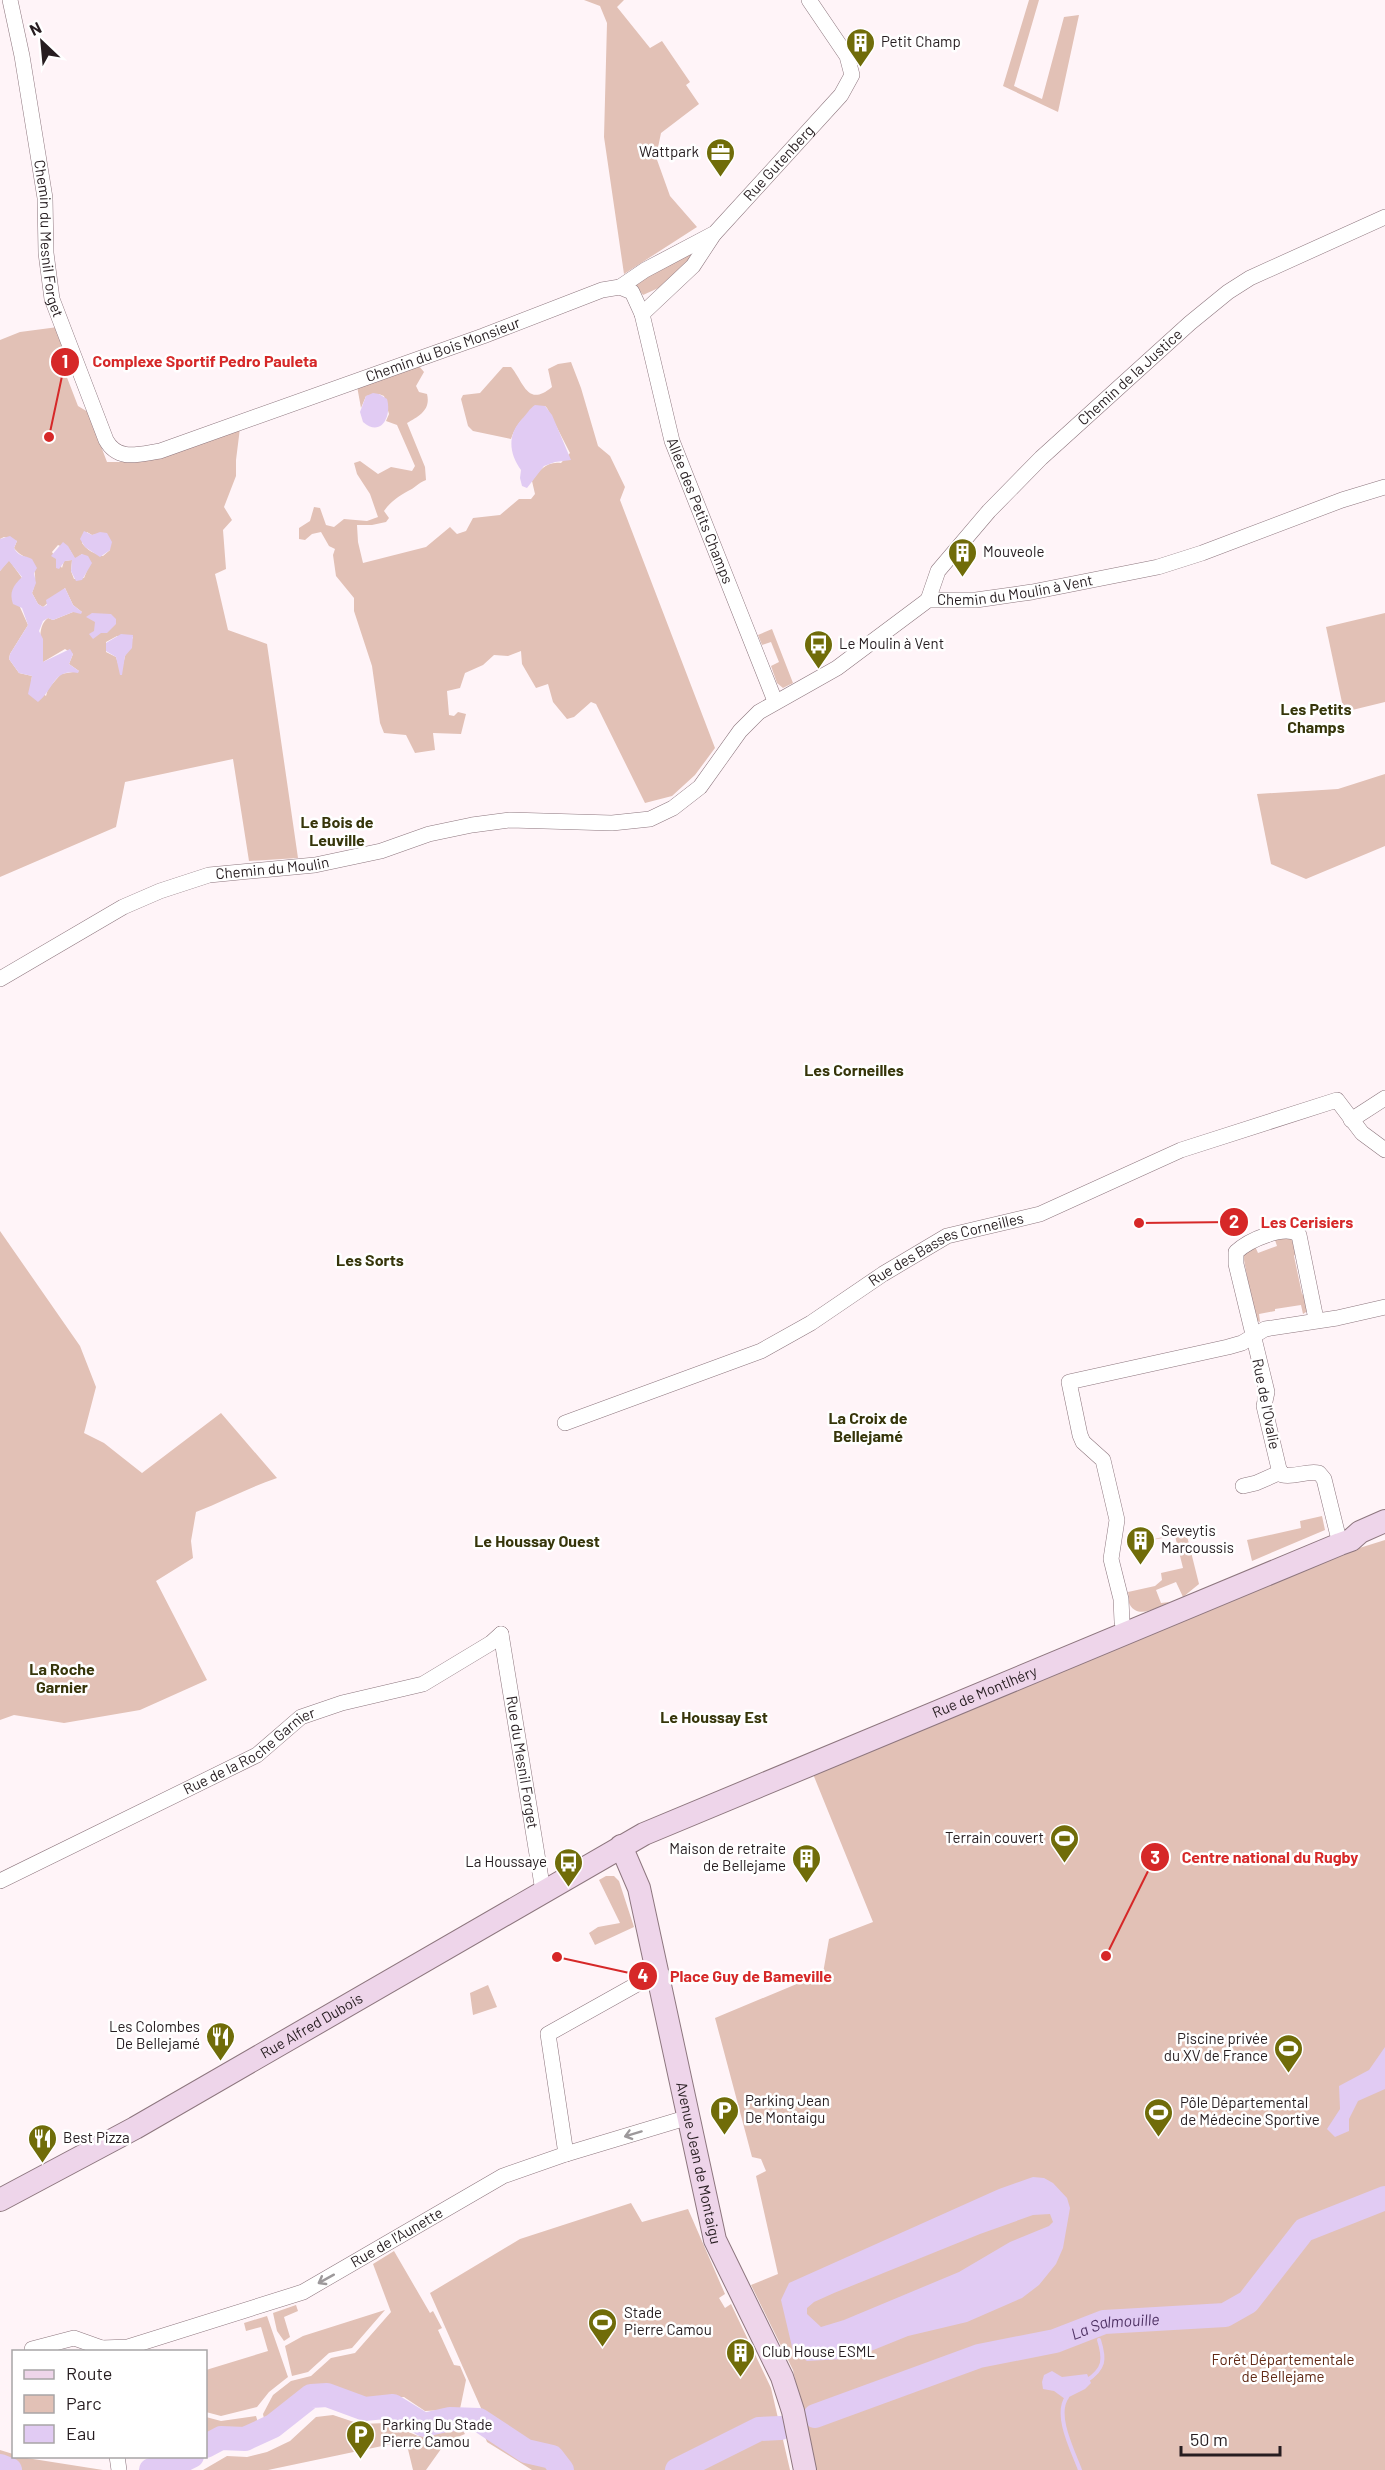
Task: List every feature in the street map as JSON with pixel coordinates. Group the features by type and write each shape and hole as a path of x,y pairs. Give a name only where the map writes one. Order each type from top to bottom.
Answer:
{"main road":[{"name":"Rue de Montlhéry","path":"621,1846 692,1814 1346,1542 1360,1532 1385,1521"},
{"name":"Rue de Montlhéry","path":"1346,1542 1360,1540 1385,1530"},
{"name":"Rue Alfred Dubois","path":"0,2200 135,2128 621,1846"},
{"name":"Avenue Jean de Montaigu","path":"621,1846 638,1885 715,2240 782,2377 793,2411 805,2470"}],"street":[{"name":"Chemin du Mesnil Forget","path":"10,0 22,56 45,198 46,253 52,299 106,440 114,451 127,456"},
{"name":"Rue Gutenberg","path":"620,287 645,270 715,233 841,95 852,75 847,56 809,0"},
{"name":"Chemin de la Justice","path":"928,600 938,571 989,510 1041,458 1190,323 1228,292 1250,278 1385,217"},
{"path":"620,287 632,292 642,314 693,266 715,233"},
{"name":"Chemin du Bois Monsieur","path":"127,456 171,447 483,336 602,290 620,287"},
{"name":"Allée des Petits Champs","path":"642,314 672,441 775,701"},
{"name":"Chemin du Moulin à Vent","path":"700,787 747,722 775,701 837,668 928,600 976,600 1032,592 1158,567 1202,553 1342,500 1385,487"},
{"name":"Chemin du Moulin","path":"0,979 123,907 160,891 209,875 315,865 381,851 429,834 510,820 612,823 650,819 673,808 700,787"},
{"path":"1385,1098 1351,1120 1362,1133 1385,1150"},
{"name":"Rue des Basses Corneilles","path":"565,1423 761,1351 811,1323 883,1274 947,1236 1040,1214 1181,1150 1337,1100 1351,1120"},
{"name":"Rue de l'Ovalie","path":"1281,1472 1264,1406 1267,1392 1236,1264 1236,1252 1244,1245 1285,1230 1293,1230 1299,1235 1316,1319"},
{"path":"1126,1634 1111,1559 1117,1520 1103,1460 1083,1442 1080,1435 1069,1382 1235,1345 1265,1329 1316,1319 1337,1318 1385,1307"},
{"path":"1243,1486 1281,1472 1282,1475 1290,1477 1312,1471 1319,1473 1324,1479 1346,1542"},
{"name":"Rue de la Roche Garnier","path":"0,1881 257,1755 301,1718 342,1703 423,1684 491,1643 501,1634"},
{"name":"Rue du Mesnil Forget","path":"501,1634 543,1891"},
{"path":"566,2154 548,2034 657,1973"},
{"name":"Rue de l'Aunette","path":"102,2350 128,2347 303,2292 503,2176 566,2154 689,2117"},
{"path":"32,2349 74,2338 102,2350"}],"green space":[{"path":"584,0 624,0 617,7 650,48 662,41 690,82 686,85 699,104 661,133 656,157 670,196 697,227 624,274 604,137 607,23 600,6"},
{"path":"1029,0 1039,0 1014,86 1042,99 1064,17 1079,15 1058,112 1003,86"},
{"path":"700,249 665,285 643,295 635,285 646,276"},
{"path":"58,327 63,345 61,362 78,406 88,412 107,462 135,462 240,428 236,476 224,507 232,520 223,530 226,569 215,574 228,630 267,644 298,858 249,861 233,759 125,782 116,827 0,877 0,571 9,560 22,578 18,582 19,605 28,625 9,659 19,673 32,676 31,683 46,696 48,689 61,674 79,671 69,664 73,654 65,649 43,662 40,638 44,622 48,618 53,620 73,612 82,612 73,605 65,588 43,607 38,604 32,593 35,578 32,564 14,548 17,541 4,537 0,539 0,340 20,332","holes":["87,532 92,535 106,533 110,550 103,556 88,550 82,543","58,545 70,550 75,559 82,554 88,568 84,578 74,579 71,571 72,560 64,561 62,568 52,552","117,636 133,637 121,673 116,657 106,652 106,642"]},
{"path":"571,362 598,446 610,456 625,487 620,500 715,748 695,775 672,796 645,803 596,704 591,702 574,717 567,719 553,702 548,684 536,688 522,664 521,651 508,656 494,655 483,665 465,673 460,688 447,691 449,715 454,716 458,712 466,714 461,734 433,733 435,750 415,753 406,735 384,733 380,723 372,666 354,611 354,598 336,576 333,555 335,549 329,546 321,532 312,534 305,540 299,539 299,528 310,521 314,507 320,508 326,525 334,527 344,519 367,521 378,517 370,494 357,474 354,463 360,461 378,474 391,467 412,471 415,466 397,425 386,421 389,414 384,396 379,394 366,396 361,408 357,386 419,366 424,372 416,386 419,392 427,394 428,400 423,412 407,423 425,467 426,480 389,505 384,511 389,518 386,522 357,525 363,563 426,547 450,527 457,534 466,531 473,518 500,515 519,499 531,499 535,494 532,481 538,473 552,463 561,463 570,453 547,408 545,406 528,414 511,439 473,431 468,426 461,399 463,395 480,393 503,367 511,367 531,394 544,393 552,387 548,369 558,364"},
{"path":"1385,613 1385,702 1344,712 1326,627"},
{"path":"772,629 793,683 783,688 777,683 771,666 779,662 771,642 762,645 758,635"},
{"path":"1385,774 1385,846 1306,879 1271,864 1257,794 1338,789"},
{"path":"0,1231 80,1346 96,1387 84,1433 104,1443 142,1473 221,1413 277,1478 196,1512 191,1541 193,1558 156,1581 207,1680 140,1710 64,1723 14,1715 0,1720"},
{"path":"1291,1234 1298,1250 1294,1256 1302,1294 1308,1298 1309,1310 1303,1314 1301,1305 1275,1309 1275,1311 1259,1314 1260,1322 1255,1320 1242,1249 1254,1244 1258,1253 1277,1246 1274,1237"},
{"path":"1322,1516 1325,1530 1252,1561 1247,1540 1301,1528 1300,1521"},
{"path":"1186,1532 1199,1584 1183,1597 1176,1582 1156,1590 1161,1603 1170,1602 1144,1612 1134,1609 1129,1603 1128,1592 1155,1586 1162,1580 1161,1573 1183,1568 1175,1536 1145,1541"},
{"name":"Forêt Départementale de Bellejame","path":"1385,1540 1385,2470 814,2470 793,2370 751,2285 778,2274 756,2176 766,2171 761,2159 752,2157 715,2018 823,1973 829,1939 873,1922 813,1774 1353,1550"},
{"path":"606,1876 614,1876 619,1881 634,1927 595,1945 589,1933 598,1927 620,1923 599,1880"},
{"path":"488,1985 497,2007 473,2015 470,1993"},
{"name":"Stade Pierre Camou","path":"631,2203 642,2222 688,2209 725,2294 719,2298 725,2308 731,2304 771,2388 790,2470 532,2470 487,2442 480,2424 484,2420 481,2408 430,2293 520,2239"},
{"path":"394,2251 430,2313 433,2311 442,2328 438,2330 454,2365 460,2366 466,2380 460,2409 425,2411 404,2397 363,2400 333,2388 308,2391 265,2423 263,2414 273,2395 291,2381 311,2376 331,2358 355,2353 391,2312 373,2264"},
{"path":"296,2305 298,2311 284,2317 290,2337 284,2341 277,2331 273,2313"},
{"path":"385,2310 352,2348 329,2353 308,2372 292,2376 285,2346 303,2336"},
{"path":"267,2316 288,2377 269,2392 257,2407 221,2416 207,2412 207,2370 268,2351 261,2327 246,2331 244,2323"},
{"path":"333,2415 360,2424 387,2423 418,2436 462,2429 465,2434 446,2442 426,2470 413,2470 406,2441 268,2470 203,2470 227,2456 247,2457 267,2452 290,2441 316,2417"},
{"path":"256,2416 259,2426 207,2442 207,2417 221,2421"},
{"path":"0,2450 12,2454 12,2458 27,2458 103,2470 0,2470"}],"water":[{"path":"373,393 387,399 388,406 384,423 375,428 363,422 360,412 366,396"},
{"path":"535,405 545,406 552,415 571,460 544,466 527,488 522,486 521,470 514,457 511,444 517,425"},
{"path":"84,531 92,535 100,532 107,533 112,542 110,550 100,557 85,547 80,539"},
{"path":"10,536 17,541 14,548 16,551 32,559 37,568 34,573 36,583 32,593 38,604 43,607 47,605 46,600 65,588 73,605 82,612 81,614 73,612 53,620 48,618 43,621 39,631 43,639 43,662 70,649 73,654 69,664 79,671 59,677 38,702 28,694 32,676 19,673 9,659 28,625 22,608 13,604 11,596 16,583 22,577 9,561 0,571 0,539"},
{"path":"63,542 75,558 82,554 88,556 92,563 82,580 76,581 71,571 72,560 65,561 59,569 56,568 56,559 51,556"},
{"path":"92,613 111,614 116,619 116,624 107,633 101,633 93,639 89,634 94,631 95,622 86,617"},
{"path":"121,634 133,635 132,648 125,656 122,675 120,675 116,657 106,651 106,643"},
{"path":"1385,2047 1385,2089 1358,2101 1349,2119 1349,2131 1335,2137 1327,2129 1340,2109 1339,2086 1369,2070"},
{"path":"1033,2177 1044,2178 1053,2183 1067,2198 1070,2208 1063,2248 1056,2264 1039,2285 1022,2298 967,2322 908,2336 861,2355 843,2359 807,2361 793,2351 781,2300 789,2283 999,2189","holes":["1050,2214 1053,2222 1049,2226 1010,2242 959,2272 844,2320 821,2327 807,2314 807,2308 814,2302 980,2234 1033,2215"]},
{"path":"1052,2371 1062,2377 1087,2374 1091,2383 1085,2389 1065,2399 1054,2391 1043,2389 1044,2375"}],"waterway":[{"name":"La Salmouille","path":"815,2416 979,2356 1055,2341 1104,2322 1225,2315 1248,2302 1304,2230 1385,2198"},
{"path":"1086,2381 1097,2372 1102,2363 1099,2340"},
{"name":"La Salmouille","path":"207,2445 221,2438 245,2439 273,2426 311,2396 327,2395 365,2409 393,2406 424,2425 450,2419 479,2420 526,2451 552,2457 562,2470"},
{"path":"1067,2397 1063,2413 1064,2423 1080,2470"},
{"name":"La Salmouille","path":"677,2470 759,2429 781,2428"},
{"name":"La Salmouille","path":"151,2470 171,2466 188,2458"},
{"name":"La Salmouille","path":"0,2466 10,2470"}],"place":[{"name":"Petit Champ","path":"860,68"},
{"name":"Wattpark","path":"720,178"},
{"name":"Complexe Sportif Pedro Pauleta","path":"49,437"},
{"name":"Mouveole","path":"962,578"},
{"name":"Le Moulin à Vent","path":"818,670"},
{"name":"Les Cerisiers","path":"1139,1223"},
{"name":"Seveytis Marcoussis","path":"1140,1566"},
{"name":"Terrain couvert","path":"1065,1864"},
{"name":"Maison de retraite de Bellejame","path":"807,1884"},
{"name":"La Houssaye","path":"568,1888"},
{"name":"Centre national du Rugby","path":"1106,1956"},
{"name":"Place Guy de Bameville","path":"557,1957"},
{"name":"Les Colombes De Bellejamé","path":"221,2062"},
{"name":"Piscine privée du XV de France","path":"1289,2074"},
{"name":"Parking Jean De Montaigu","path":"724,2136"},
{"name":"Pôle Départemental de Médecine Sportive","path":"1159,2138"},
{"name":"Best Pizza","path":"42,2164"},
{"name":"Stade Pierre Camou","path":"603,2348"},
{"name":"Club House ESML","path":"741,2378"},
{"name":"Parking Du Stade Pierre Camou","path":"361,2460"}],"district":[{"name":"Les Petits Champs","path":"1316,718"},
{"name":"Le Bois de Leuville","path":"337,831"},
{"name":"Les Corneilles","path":"854,1070"},
{"name":"Les Sorts","path":"370,1260"},
{"name":"La Croix de Bellejamé","path":"868,1427"},
{"name":"Le Houssay Ouest","path":"537,1541"},
{"name":"La Roche Garnier","path":"62,1678"},
{"name":"Le Houssay Est","path":"714,1717"}]}
